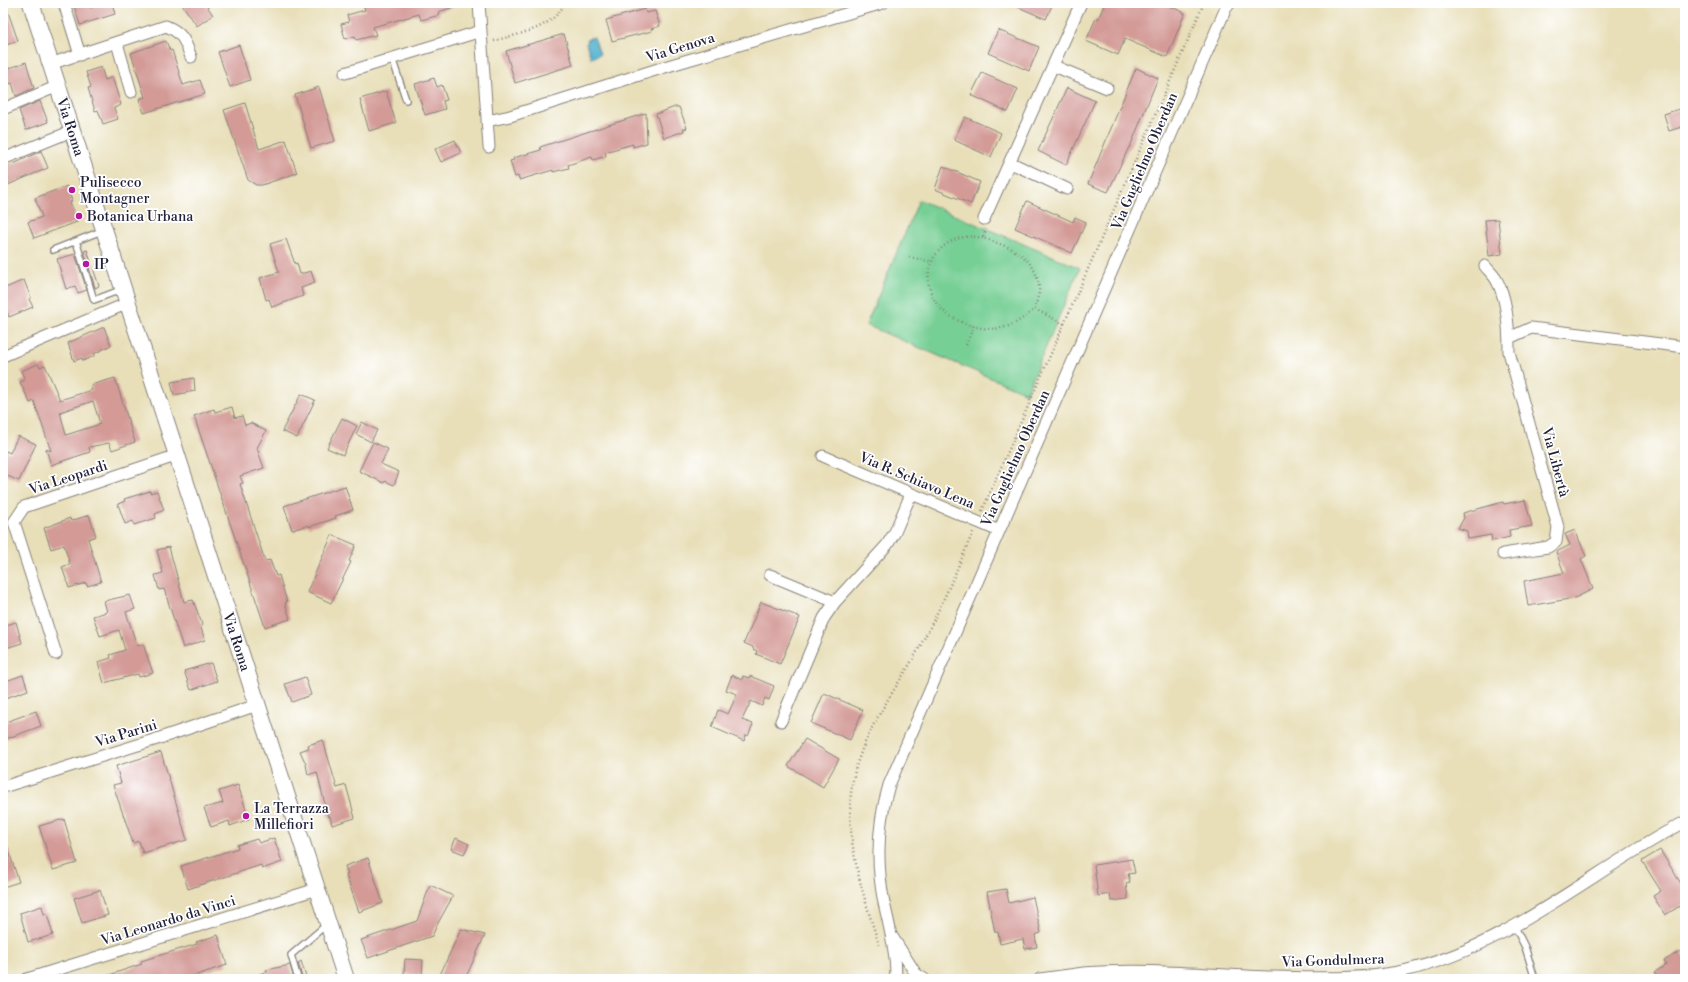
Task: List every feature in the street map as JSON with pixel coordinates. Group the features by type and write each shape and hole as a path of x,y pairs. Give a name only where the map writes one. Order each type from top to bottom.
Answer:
{"main road":[{"name":"Via Roma","path":"31,3 346,979"}],"street":[{"path":"64,3 80,55"},
{"path":"479,3 489,147"},
{"name":"Via Genova","path":"487,121 510,116 867,5 883,3"},
{"path":"984,219 1011,163 1082,3"},
{"name":"Via Guglielmo Oberdan","path":"896,978 891,936 879,874 879,831 889,785 1226,8 1230,3"},
{"path":"50,64 166,26 178,31 185,41 191,58"},
{"path":"345,73 481,31"},
{"path":"117,43 131,92"},
{"path":"1054,66 1107,88"},
{"path":"3,109 58,86"},
{"path":"3,159 72,131"},
{"path":"1011,163 1067,189"},
{"name":"Via Libertà","path":"1485,266 1496,280 1502,293 1509,338 1509,352 1558,527 1556,542 1548,547 1503,554"},
{"path":"3,356 126,296"},
{"path":"1509,338 1531,328 1685,347"},
{"name":"Via Leopardi","path":"56,654 14,522 24,507 178,455"},
{"name":"Via R. Schiavo Lena","path":"823,456 999,531"},
{"path":"781,721 824,618 835,602 887,545 895,532 911,494"},
{"path":"770,575 835,602"},
{"name":"Via Parini","path":"3,787 158,739 257,705"},
{"name":"Via Gondulmera","path":"1040,979 1085,973 1123,972 1296,978 1379,975 1407,970 1438,961 1466,950 1514,925 1619,860 1685,822"},
{"name":"Via Leonardo da Vinci","path":"27,979 317,889"},
{"name":"Via Guglielmo Oberdan","path":"891,936 916,974 922,978"}],"lane":[{"path":"392,58 406,100"},
{"path":"53,250 104,230"},
{"path":"76,241 94,300 126,296"},
{"path":"298,979 291,955 328,924"},
{"path":"1514,925 1525,947 1535,979"}],"path":[{"path":"482,45 544,26 552,20 565,3"},
{"path":"881,949 869,912 853,851 850,806 852,784 867,737 940,609 1204,3"},
{"path":"984,219 986,228 984,238"},
{"path":"963,236 975,236 1002,244 1022,254 1033,268 1039,288 1035,309 1012,325 988,329 974,326 946,313 934,299 930,285 932,262 938,252 948,242 963,236"},
{"path":"909,257 932,262"},
{"path":"1035,309 1064,324"},
{"path":"966,345 974,326"}],"green space":[{"path":"919,200 1080,268 1026,393 866,325"}],"water":[{"path":"594,37 600,54 591,58 586,43 588,42 587,39"}],"building":[{"path":"3,3 5,3 18,41 3,46"},
{"path":"73,3 88,3 90,8 104,3 112,3 115,14 80,25"},
{"path":"181,3 205,3 213,15 197,26"},
{"path":"363,3 457,3 457,6 438,12 440,15 421,20 419,14 373,27 376,35 356,40 355,36 345,39 341,24 349,22 347,15 365,10"},
{"path":"1009,3 1053,3 1046,19"},
{"path":"1105,3 1163,3 1185,13 1167,57 1125,39 1118,55 1086,41 1096,18 1098,19"},
{"path":"645,9 646,13 655,11 660,26 651,29 652,31 612,41 606,20"},
{"path":"998,30 1039,47 1029,71 988,53"},
{"path":"564,34 573,65 515,83 506,51"},
{"path":"166,41 170,51 172,50 183,85 200,80 205,94 144,113 139,99 145,97 131,53"},
{"path":"239,45 250,80 230,87 218,52"},
{"path":"26,62 34,88 16,96 12,83 9,84 4,70"},
{"path":"101,67 105,80 112,77 121,105 114,108 118,119 103,124 98,110 95,111 88,88 91,87 86,72"},
{"path":"1136,68 1158,78 1130,147 1108,192 1088,184"},
{"path":"982,73 1018,89 1008,112 971,95"},
{"path":"434,78 437,87 442,85 447,100 443,101 445,109 425,115 415,84"},
{"path":"319,87 335,141 311,148 295,95"},
{"path":"1067,88 1095,101 1066,165 1038,151"},
{"path":"386,91 396,123 369,131 360,99"},
{"path":"40,101 48,122 26,130 19,110"},
{"path":"245,103 259,149 286,140 297,173 262,185 256,185 248,180 224,110"},
{"path":"679,107 687,128 683,129 684,131 664,138 656,114"},
{"path":"1685,107 1685,126 1669,131 1664,114"},
{"path":"646,113 647,143 633,147 633,144 605,152 606,156 593,160 592,157 568,165 569,168 553,172 553,170 519,180 518,176 515,177 510,161 514,160 513,158 541,150 540,147"},
{"path":"965,117 1001,133 991,157 954,140"},
{"path":"455,140 461,153 441,162 435,149"},
{"path":"41,151 48,168 3,187 3,174 7,173 5,168"},
{"path":"943,166 980,182 971,204 935,189"},
{"path":"67,186 72,201 70,202 77,222 34,238 28,222 42,217 35,198"},
{"path":"1027,201 1073,222 1075,217 1086,222 1072,253 1015,228"},
{"path":"1498,219 1502,254 1489,256 1485,220"},
{"path":"286,239 295,264 297,263 300,274 311,271 315,283 301,288 303,296 272,307 269,299 266,300 260,278 279,272 270,244"},
{"path":"87,250 99,286 95,288 84,251"},
{"path":"75,254 87,290 78,293 75,286 66,289 57,259"},
{"path":"24,280 31,298 29,299 33,307 9,317 3,303 3,289"},
{"path":"104,327 111,345 83,361 82,358 74,361 68,343"},
{"path":"38,364 40,367 45,365 60,400 92,390 91,385 115,378 135,442 112,450 109,443 89,447 90,452 51,465 46,449 51,451 34,401 30,403 20,382 25,380 21,371","holes":["93,401 100,424 66,435 60,412"]},
{"path":"194,378 195,391 174,395 171,382"},
{"path":"301,394 315,400 297,438 282,431"},
{"path":"232,407 235,418 242,416 245,425 251,423 266,431 257,448 264,468 240,476 243,483 240,484 265,561 270,560 276,576 279,575 287,602 285,603 290,619 265,627 194,416 214,409 215,412"},
{"path":"342,418 357,426 343,455 327,448"},
{"path":"362,422 377,430 371,442 356,434"},
{"path":"18,436 36,444 19,481 3,474 3,457 6,451 10,453"},
{"path":"373,442 388,449 381,464 399,472 394,485 385,481 384,483 359,471"},
{"path":"345,486 353,510 335,516 336,518 309,527 309,525 292,530 284,506"},
{"path":"150,491 150,493 157,491 164,510 155,514 156,518 134,525 133,521 125,524 118,504 125,501 124,499"},
{"path":"1525,500 1532,526 1509,530 1510,537 1492,541 1491,535 1468,539 1467,531 1458,528 1464,518 1463,513 1503,502 1504,504"},
{"path":"89,515 96,536 88,539 101,582 87,586 86,583 69,588 62,567 70,564 64,545 51,549 44,528 70,518 71,521"},
{"path":"1575,530 1586,556 1581,559 1593,589 1575,598 1528,606 1524,581 1564,573 1556,552 1570,545 1565,534"},
{"path":"332,535 356,545 349,561 351,562 331,603 307,592"},
{"path":"169,547 184,602 193,600 202,624 201,628 205,640 183,648 164,589 159,590 155,575 163,573 157,550"},
{"path":"130,595 135,609 126,612 137,646 143,644 153,673 139,677 138,674 104,683 98,662 111,658 110,655 125,650 119,630 100,636 93,616 107,612 104,601"},
{"path":"761,602 800,617 780,664 756,654 757,651 753,649 753,647 744,643"},
{"path":"16,622 22,643 3,649 3,626"},
{"path":"211,663 217,681 191,690 184,671"},
{"path":"23,675 28,690 3,699 3,682"},
{"path":"732,675 742,680 743,676 749,678 750,676 774,686 769,700 765,698 762,706 751,701 742,720 753,724 744,741 712,727 718,710 728,714 737,694 726,690"},
{"path":"305,677 311,695 292,702 285,684"},
{"path":"824,693 863,710 850,740 811,723"},
{"path":"36,711 41,726 3,740 3,723"},
{"path":"805,739 839,759 823,787 788,766"},
{"path":"323,740 337,788 346,785 355,818 332,825 330,816 328,817 317,772 308,775 306,764 300,751 309,748 308,745"},
{"path":"161,752 187,840 143,853 139,841 133,843 113,785 121,783 116,766"},
{"path":"238,785 249,819 230,826 229,821 211,827 204,808 223,803 219,791"},
{"path":"64,819 77,863 53,870 39,826"},
{"path":"274,838 282,862 262,869 261,865 188,889 181,866 238,848 237,845 257,839 259,843"},
{"path":"456,838 469,844 464,854 451,849"},
{"path":"3,839 5,839 19,882 3,887"},
{"path":"1660,850 1685,890 1685,903 1665,915 1653,896 1661,891 1642,861"},
{"path":"368,858 383,903 359,912 346,875 348,874 345,866"},
{"path":"1132,859 1135,873 1128,874 1130,882 1126,883 1128,899 1111,901 1110,894 1098,896 1094,865"},
{"path":"430,885 453,896 432,936 368,958 361,940 417,921"},
{"path":"1006,889 1009,903 1033,897 1041,933 1035,935 1037,947 1025,949 1023,939 1000,944 998,932 995,932 987,892"},
{"path":"100,890 108,915 82,923 74,898"},
{"path":"42,906 44,914 47,914 53,935 28,942 20,913"},
{"path":"461,929 485,935 465,979 438,979"},
{"path":"218,935 227,965 184,979 104,979 103,977 142,964 141,961 197,944 196,942"},
{"path":"1680,951 1685,959 1685,979 1659,979 1655,972 1666,965 1664,961"},
{"path":"405,959 423,960 422,975 404,974"},
{"path":"301,961 306,977 302,978 298,963"},
{"path":"290,965 294,979 253,979 253,976 267,972 266,970"}],"place":[{"name":"Pulisecco Montagner","path":"72,190"},
{"name":"Botanica Urbana","path":"79,216"},
{"name":"IP","path":"86,264"},
{"name":"La Terrazza Millefiori","path":"246,816"}]}
